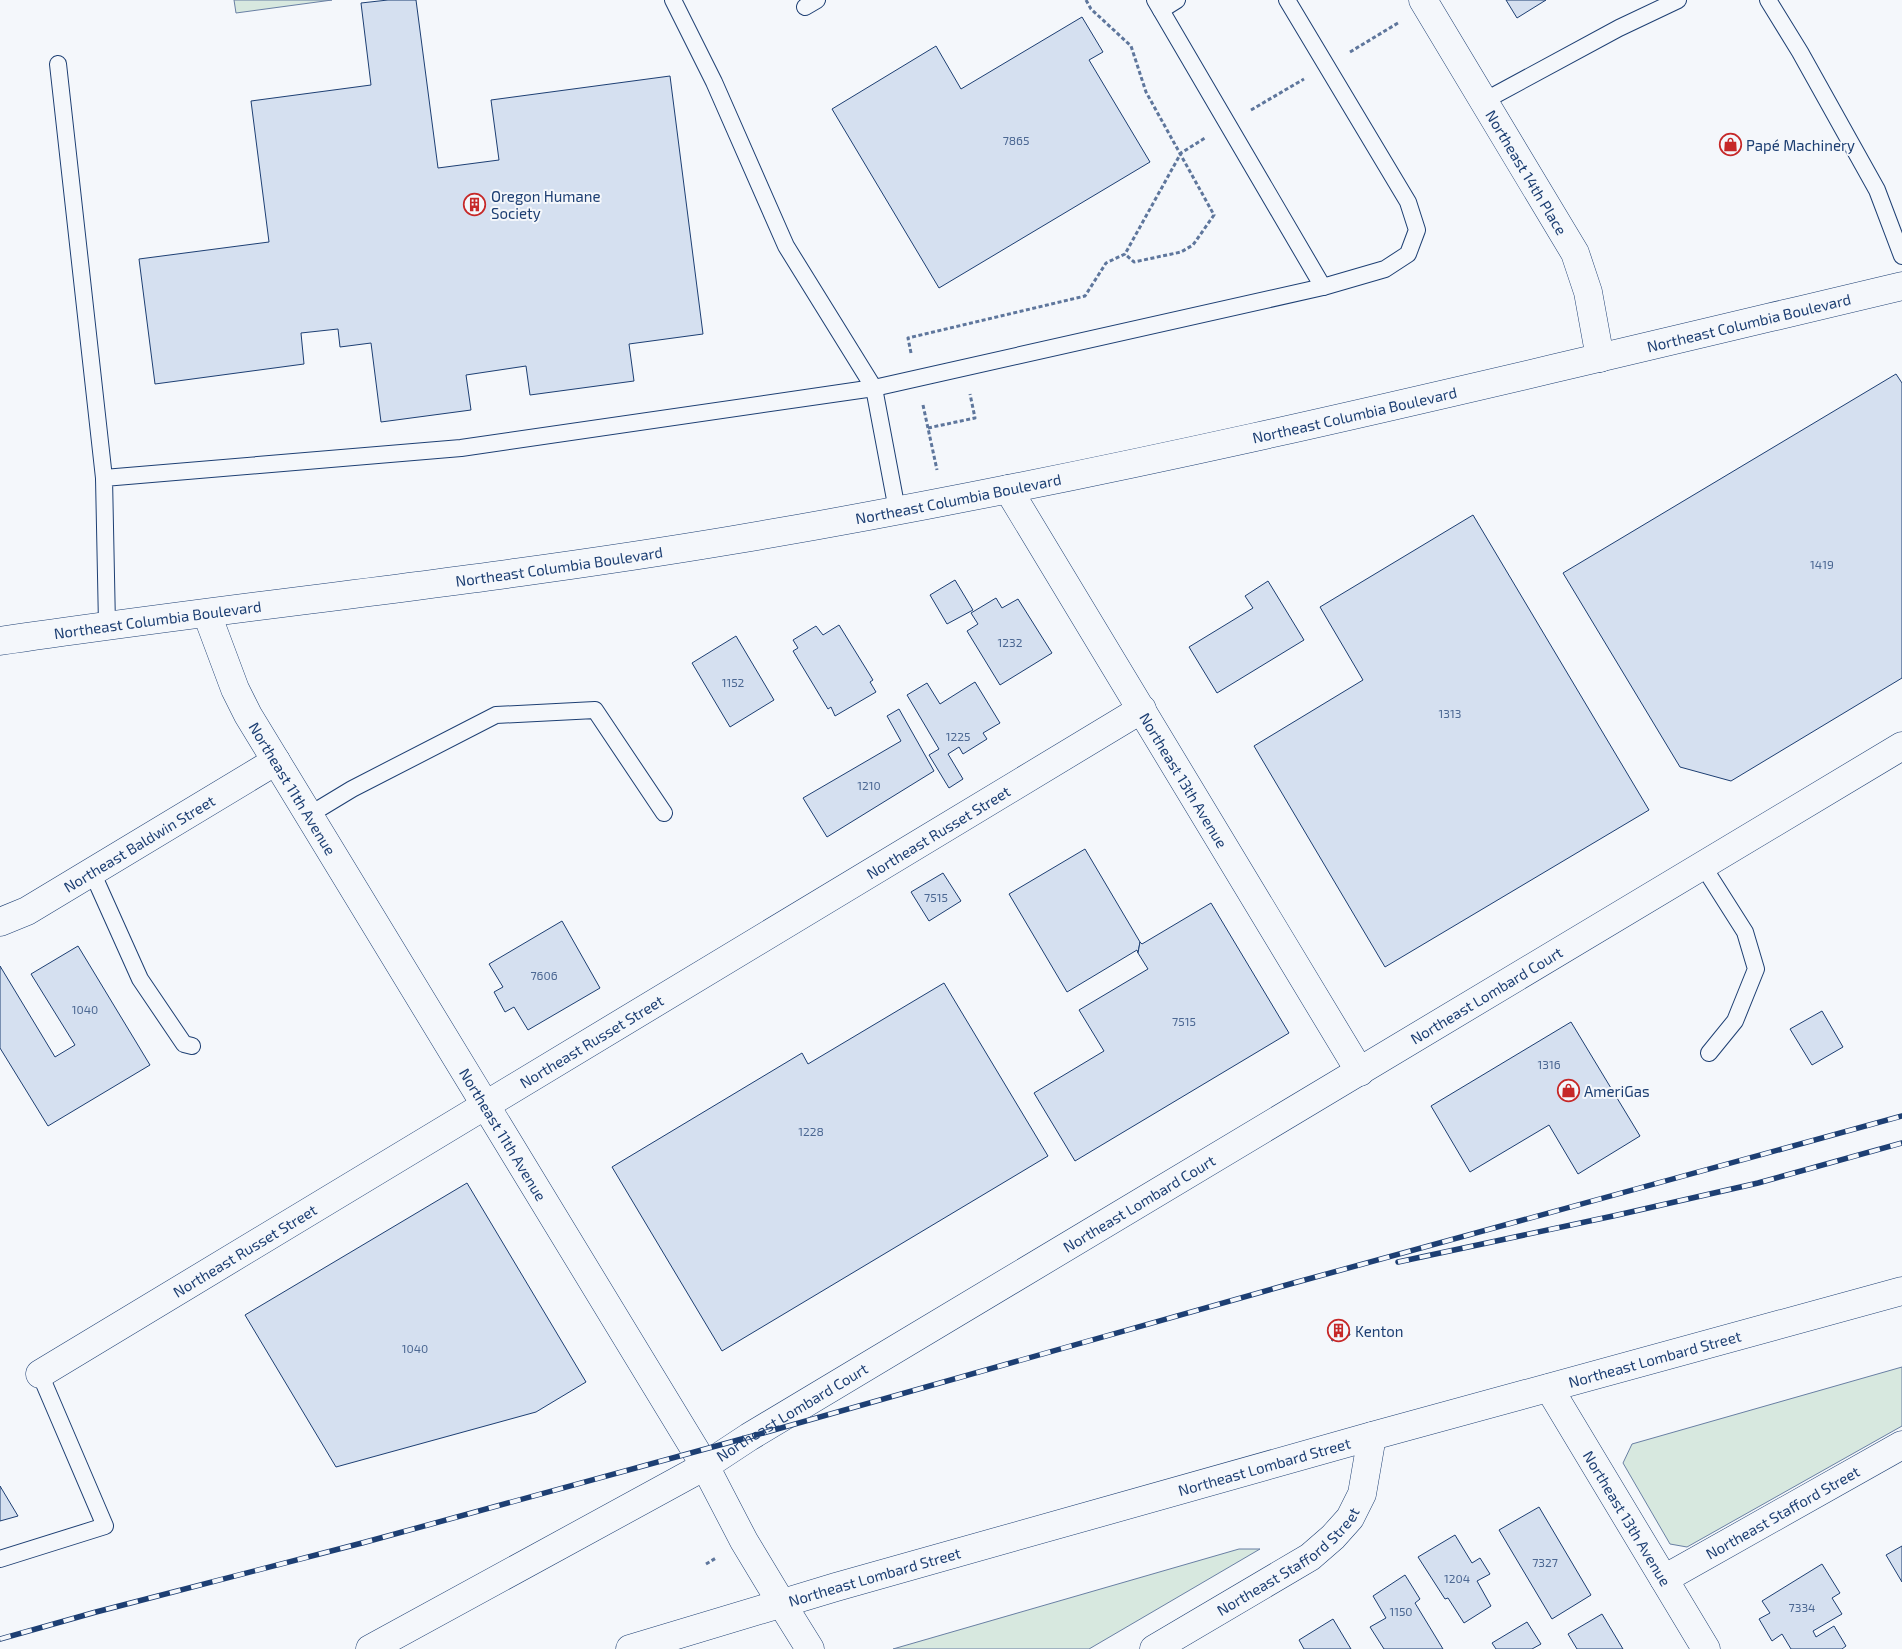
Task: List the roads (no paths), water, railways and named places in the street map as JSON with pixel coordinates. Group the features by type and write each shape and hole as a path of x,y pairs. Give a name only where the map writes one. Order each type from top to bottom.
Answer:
{"street":[{"name":"Northeast 14th Place","path":"1425,3 1575,253 1588,292 1600,358"},
{"name":"Northeast Columbia Boulevard","path":"0,641 106,625 207,614 561,566 733,540 897,510 1194,450 1600,358 1902,286"},
{"name":"Northeast 13th Avenue","path":"1008,489 1360,1072"},
{"name":"Northeast 11th Avenue","path":"207,614 235,688 276,761 705,1466 744,1541 810,1649"},
{"name":"Northeast Russet Street","path":"40,1374 1142,710"},
{"name":"Northeast Lombard Court","path":"370,1649 705,1466 766,1427 1902,746"},
{"name":"Northeast Baldwin Street","path":"0,922 27,911 276,761"},
{"name":"Northeast Lombard Street","path":"630,1649 836,1587 1372,1436 1902,1292"},
{"name":"Northeast 13th Avenue","path":"1549,1388 1706,1649"},
{"name":"Northeast Stafford Street","path":"1154,1649 1310,1557 1333,1537 1350,1518 1362,1494 1372,1436"},
{"name":"Northeast Stafford Street","path":"1664,1579 1902,1445"}],"lane":[{"path":"673,0 714,82 786,246 874,388 897,510"},
{"path":"1177,0 1158,5 1323,287"},
{"path":"104,478 461,448 874,388 1323,287 1385,269 1408,254 1417,230 1408,202 1287,0"},
{"path":"1484,101 1619,28 1678,0"},
{"path":"1768,0 1800,52 1877,190 1902,256"},
{"path":"58,64 104,478 106,625"},
{"path":"309,815 352,790 496,715 595,710 664,813"},
{"path":"1703,866 1745,932 1756,969 1735,1021 1709,1054"},
{"path":"92,872 140,978 184,1044 192,1046"},
{"path":"0,1559 105,1526 40,1374"}],"railway":[{"path":"0,1639 362,1543 749,1437 1290,1284 1902,1116"},
{"path":"1398,1262 1758,1183 1902,1143"}],"place":[{"name":"Papé Machinery","path":"1730,145"},
{"name":"Oregon Humane Society","path":"475,205"},
{"name":"AmeriGas","path":"1568,1091"},
{"name":"Kenton","path":"1339,1331"}]}
